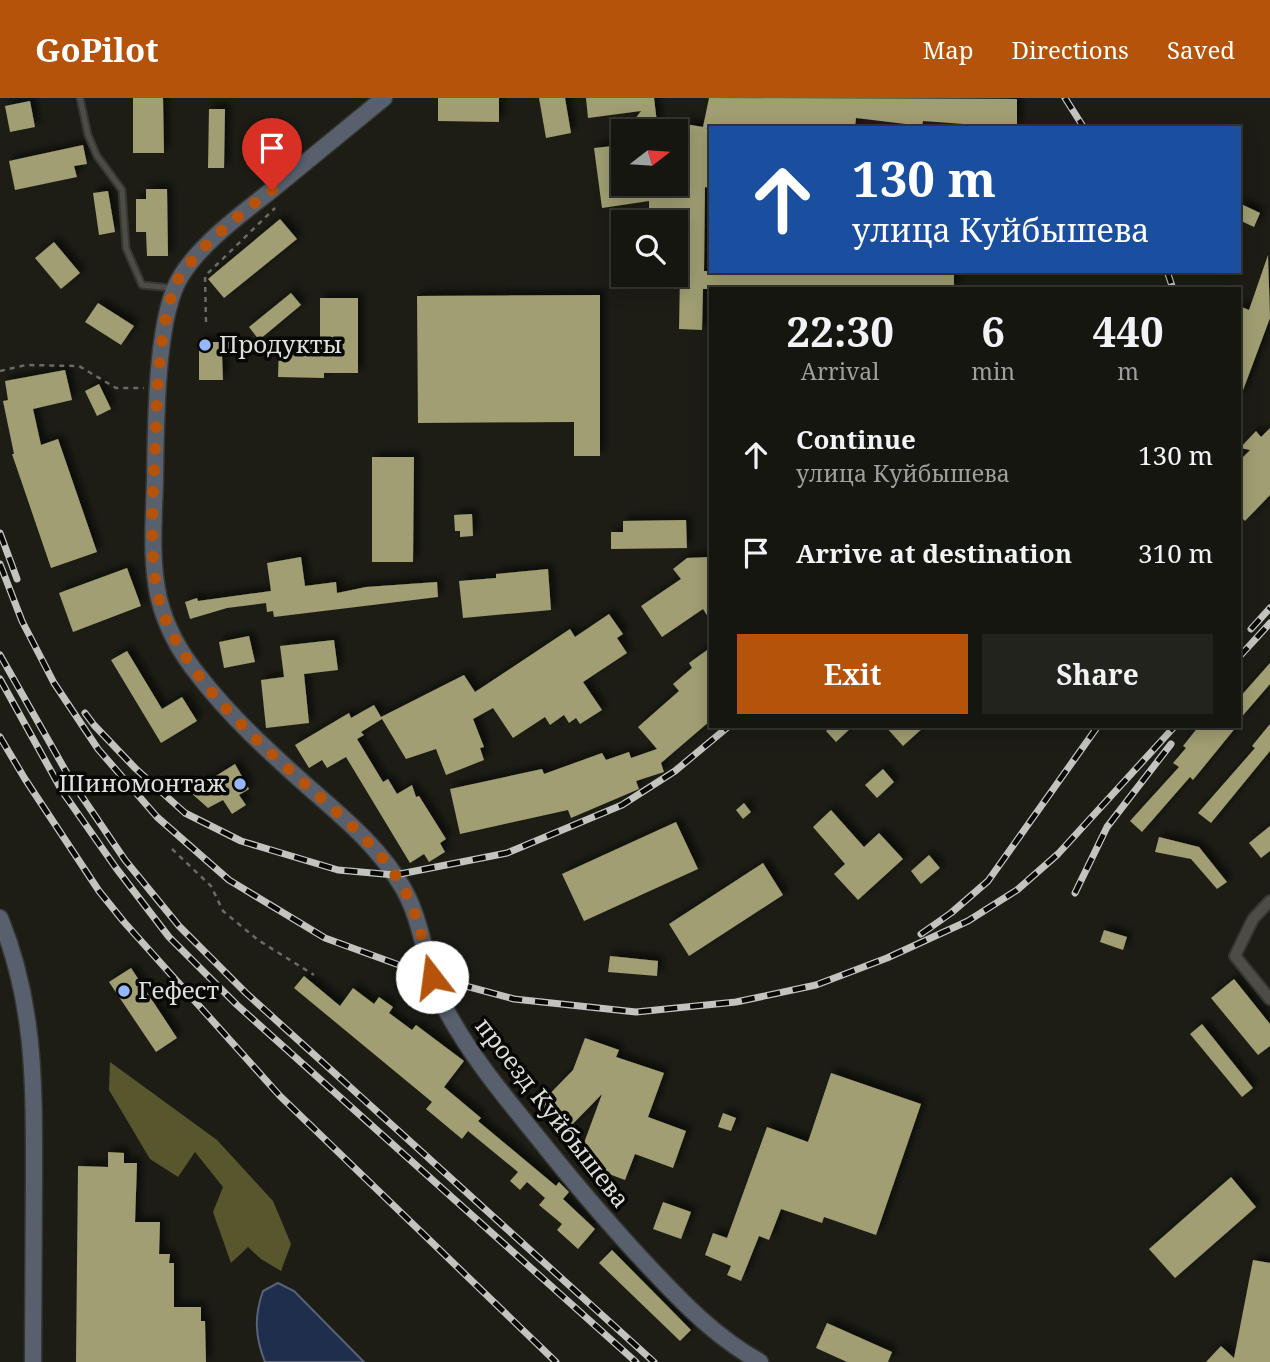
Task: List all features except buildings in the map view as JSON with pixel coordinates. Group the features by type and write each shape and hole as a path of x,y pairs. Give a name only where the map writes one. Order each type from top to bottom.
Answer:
{"street":[{"path":"174,289 182,273 213,240 384,98"},
{"name":"проезд Куйбышева","path":"174,289 164,334 159,384 154,554 160,602 178,646 196,674 279,761 367,841 395,874 414,914 442,1002 464,1042 610,1226 690,1311 730,1345 760,1362"},
{"path":"1270,901 1253,919 1235,956 1270,999"},
{"path":"0,918 9,941 28,1014 34,1075 33,1362"}],"lane":[{"path":"80,98 88,135 97,156 122,190 126,248 142,285 174,289"}],"path":[{"path":"206,322 205,276 271,214 280,200"},
{"path":"0,371 26,365 79,366 116,388 143,388 159,384"},
{"path":"172,849 211,886 223,911 258,940 314,975"}],"shaded area":[{"path":"110,1062 217,1140 273,1201 291,1244 281,1271 248,1247 231,1263 213,1212 223,1187 195,1152 178,1177 150,1159 109,1090"}],"water":[{"path":"278,1283 294,1291 364,1362 265,1362 259,1344 258,1309 263,1291"}],"railway":[{"path":"1065,98 1083,126"},
{"path":"1168,273 1172,287"},
{"path":"0,533 17,579"},
{"path":"0,564 22,621 54,683 98,749 157,817 229,880 325,938 432,977 514,999 636,1012 736,1002 816,985 887,958 968,921 1017,890 1058,854 1173,728"},
{"path":"1251,629 1270,608"},
{"path":"1241,655 1270,623"},
{"path":"0,655 72,782 125,860 179,926 246,993 654,1362"},
{"path":"0,679 62,791 169,937 237,1005 636,1362"},
{"path":"85,713 135,768 185,813 241,841 338,870 395,875 507,853 622,805 675,771 727,728"},
{"path":"921,934 951,913 988,881 1097,728"},
{"path":"0,737 99,891 124,922 280,1096 556,1362"},
{"path":"1075,893 1107,827 1171,744"}],"place":[{"name":"Продукты","path":"205,345"},
{"name":"Шиномонтаж","path":"240,784"},
{"name":"Гефест","path":"124,991"}],"route":[{"path":"272,190 213,240 182,273 170,300 157,407 154,554 156,583 160,602 178,646 196,674 279,761 367,841 395,874 414,914 432,977"}]}
